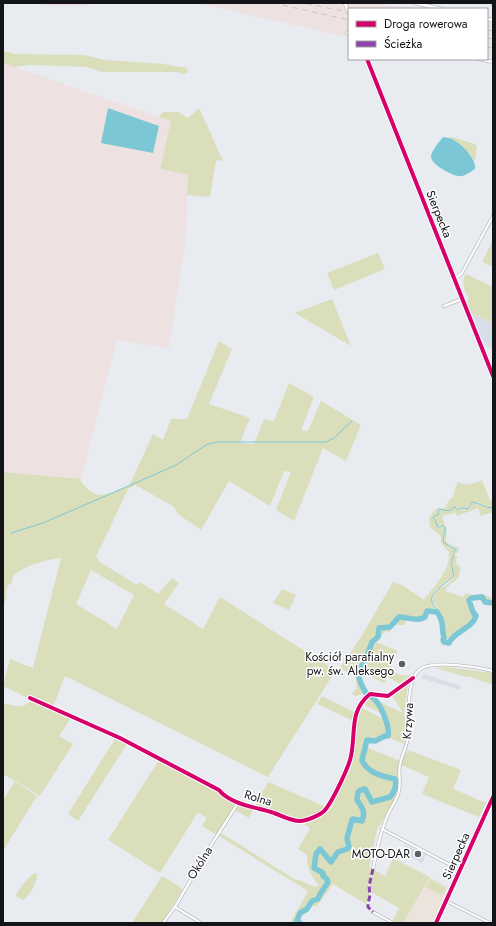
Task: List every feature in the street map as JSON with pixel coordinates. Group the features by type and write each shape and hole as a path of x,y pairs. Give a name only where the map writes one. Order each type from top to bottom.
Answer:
{"street":[{"path":"415,3 438,8"},
{"name":"Sierpecka","path":"367,60 493,376"},
{"path":"483,60 493,62"},
{"path":"455,279 462,274 493,216"},
{"path":"444,306 462,299"},
{"path":"413,678 414,675 422,668 442,664 493,671"},
{"name":"Rolna","path":"30,698 133,744 219,790 221,793 238,803 298,821 304,821 321,814 330,804 350,758 354,725 358,708 362,701 370,694 388,696 413,678"},
{"name":"Krzywa","path":"373,869 382,829 399,791 400,766 409,732 408,700 413,678"},
{"name":"Sierpecka","path":"436,923 493,797"},
{"name":"Okólna","path":"163,923 238,803"},
{"path":"382,829 460,870"},
{"path":"446,901 490,923"},
{"path":"175,906 201,923"},
{"path":"373,912 393,923"}],"shaded area":[{"path":"31,3 89,3 86,6 52,6"},
{"path":"197,3 364,3 417,8 348,8 348,31 346,37"},
{"path":"488,22 493,24 493,60 488,59"},
{"path":"3,63 171,121 160,169 188,175 186,237 169,348 117,340 81,479 3,472"},
{"path":"471,313 493,324 493,349 485,345"},
{"path":"424,674 461,686 460,690 421,678"},
{"path":"405,845 426,855 422,863 402,853"},
{"path":"430,877 448,887 433,923 403,923"}],"green space":[{"path":"3,51 15,54 84,55 105,60 163,64 187,68 188,72 184,74 177,72 102,72 87,67 31,65 14,67 3,63"},
{"path":"199,108 223,161 216,160 210,197 187,195 188,175 160,169 171,121 159,117 163,112 178,112 188,118"},
{"path":"452,137 475,144 477,147 475,161 470,154 449,138"},
{"path":"493,240 493,267 482,262"},
{"path":"378,253 385,269 334,290 327,273"},
{"path":"466,274 493,287 492,323 471,313 467,302 469,299 463,283"},
{"path":"332,299 351,346 295,313"},
{"path":"219,341 232,349 209,404 250,418 240,443 254,444 264,419 274,421 289,383 314,397 301,430 308,431 321,401 361,425 346,461 323,448 294,521 276,510 291,472 284,471 270,506 229,481 201,530 179,515 173,506 135,485 128,489 96,557 100,562 137,585 140,582 158,594 172,578 179,583 164,604 203,629 220,597 333,669 334,673 268,777 65,676 53,707 30,696 28,698 3,686 10,659 33,668 61,558 36,564 23,569 13,576 12,583 7,586 6,599 3,606 3,472 81,479 81,481 92,492 98,495 109,494 129,486 153,434 163,440 171,419 187,419","holes":["91,570 134,595 117,629 76,604"]},
{"path":"482,480 490,500 493,501 493,507 487,507 471,502 467,509 459,509 454,507 449,511 440,508 445,508 449,500 452,498 458,482 467,484"},
{"path":"474,502 477,505 493,509 493,512 481,516 478,508 457,516 456,513 444,515 442,517 447,530 446,541 459,548 458,553 455,553 455,547 444,542 445,527 442,524 437,526 434,517 438,516 440,509 449,512 454,508 457,508 458,510 467,509"},
{"path":"439,508 440,508 438,509 437,515 433,516 433,519 436,526 442,526 444,528 443,542 454,549 453,558 450,563 454,575 436,589 431,596 431,601 436,611 432,612 427,610 424,617 412,619 408,616 399,616 389,626 379,626 377,628 378,636 368,648 362,663 356,672 365,693 356,696 352,694 357,688 356,677 340,668 361,637 393,582 402,585 424,600 445,571 449,558 449,552 441,543 441,537 438,533 430,527 429,518 436,510"},
{"path":"454,555 457,556 456,563 460,567 459,576 447,587 445,591 464,597 465,593 472,595 483,594 493,599 493,602 487,603 483,597 469,599 468,601 473,613 476,616 475,618 464,629 456,633 447,643 444,642 445,637 443,632 443,620 439,615 438,608 432,601 433,595 439,588 444,587 455,575 451,563"},
{"path":"282,589 296,595 289,610 273,603"},
{"path":"399,617 406,618 405,625 393,625"},
{"path":"391,626 392,628 390,632 385,631 381,637 379,637 380,629"},
{"path":"374,641 398,651 389,662 392,669 400,675 411,675 402,685 388,677 384,683 360,671 369,656"},
{"path":"446,667 493,673 493,685 468,676 466,677 436,668"},
{"path":"408,683 404,714 406,728 404,744 388,737 390,728 378,701 403,713 392,697"},
{"path":"322,696 356,713 354,721 317,704"},
{"path":"370,699 375,701 382,714 362,704"},
{"path":"32,700 71,718 59,736 73,744 40,796 3,774 3,703 22,706"},
{"path":"360,707 385,720 389,729 387,736 384,735 375,741 366,740 362,756 363,765 375,774 394,780 395,787 389,797 372,802 369,792 365,789 361,789 357,792 357,801 362,808 363,814 361,820 353,818 350,824 346,838 348,847 338,851 331,861 324,852 319,849 315,854 313,869 322,873 322,877 328,882 319,893 317,899 299,916 297,921 299,923 290,923 308,891 219,836 221,833 296,880 317,887 319,884 315,882 310,871 307,855 298,849 309,830 309,827 303,824 313,818 321,817 328,808 337,790 353,755 356,722"},
{"path":"115,739 127,744 78,821 68,814"},
{"path":"366,747 400,761 398,790 395,800 377,830 369,867 372,869 368,886 369,895 366,904 333,884 316,907 311,904 318,900 329,882 324,877 323,872 314,868 317,854 320,850 331,863 340,852 349,847 350,845 347,838 350,824 353,819 362,821 365,815 363,806 357,798 361,790 366,791 372,803 391,797 395,790 395,778 378,773 363,762"},
{"path":"408,750 461,770 453,789 486,803 479,817 422,794 429,777 401,765"},
{"path":"159,760 236,803 217,835 202,826 207,818 198,812 160,873 108,840"},
{"path":"15,781 37,796 3,851 3,800"},
{"path":"268,782 326,807 320,813 312,817 296,820 256,806"},
{"path":"240,804 254,808 249,818 235,810"},
{"path":"393,858 430,877 403,923 398,923 393,920 399,908 371,892 370,885 374,870 385,876"},
{"path":"35,873 37,874 36,881 26,898 23,900 17,897 16,895 22,886 29,877"},
{"path":"162,876 180,887 182,890 162,923 132,923"},
{"path":"430,879 446,888 442,895 426,887"}],"water":[{"path":"108,108 159,126 153,153 101,143"},
{"path":"443,137 453,140 466,150 473,160 475,169 465,175 458,176 451,174 437,166 431,156"}],"waterway":[{"path":"11,533 43,523 176,465 206,445 216,442 326,442 334,438 352,421"},
{"path":"437,612 437,609 433,603 433,594 454,575 451,563 455,549 443,542 445,528 442,525 440,527 437,526 433,518 434,516 438,515 439,509 449,511 455,507 458,510 461,508 468,509 472,502 493,508"},
{"path":"300,923 297,921 300,913 307,909 312,901 318,899 328,882 323,876 323,873 314,868 316,854 320,849 331,862 338,852 349,847 347,838 352,820 362,821 363,812 362,807 357,800 358,792 365,789 372,802 390,797 395,788 395,779 371,771 362,760 367,740 375,741 388,736 387,723 383,713 375,700 366,693 358,673 367,656 372,642 378,637 379,628 390,627 399,617 418,619 425,617 427,611 437,612 442,623 443,640 444,642 449,643 451,639 471,624 476,616 469,600 472,598 482,597 485,602 493,603"}],"railway":[{"path":"273,3 348,20"},
{"path":"307,4 348,12"},
{"path":"488,30 493,31"},
{"path":"488,38 493,39"},
{"path":"488,47 493,48"}],"marked path":[{"path":"373,869 369,886 370,895 368,904 368,907 373,912"}],"cycle path":[{"path":"367,60 493,376"},
{"path":"30,698 120,738 219,790 224,795 236,802 289,819 300,821 306,820 323,812 336,792 350,761 354,722 359,707 363,701 370,694 388,696 413,678"},
{"path":"436,923 493,797"}],"place":[{"name":"Kościół parafialny pw. św. Aleksego","path":"402,664"},
{"name":"MOTO-DAR","path":"418,854"}]}
